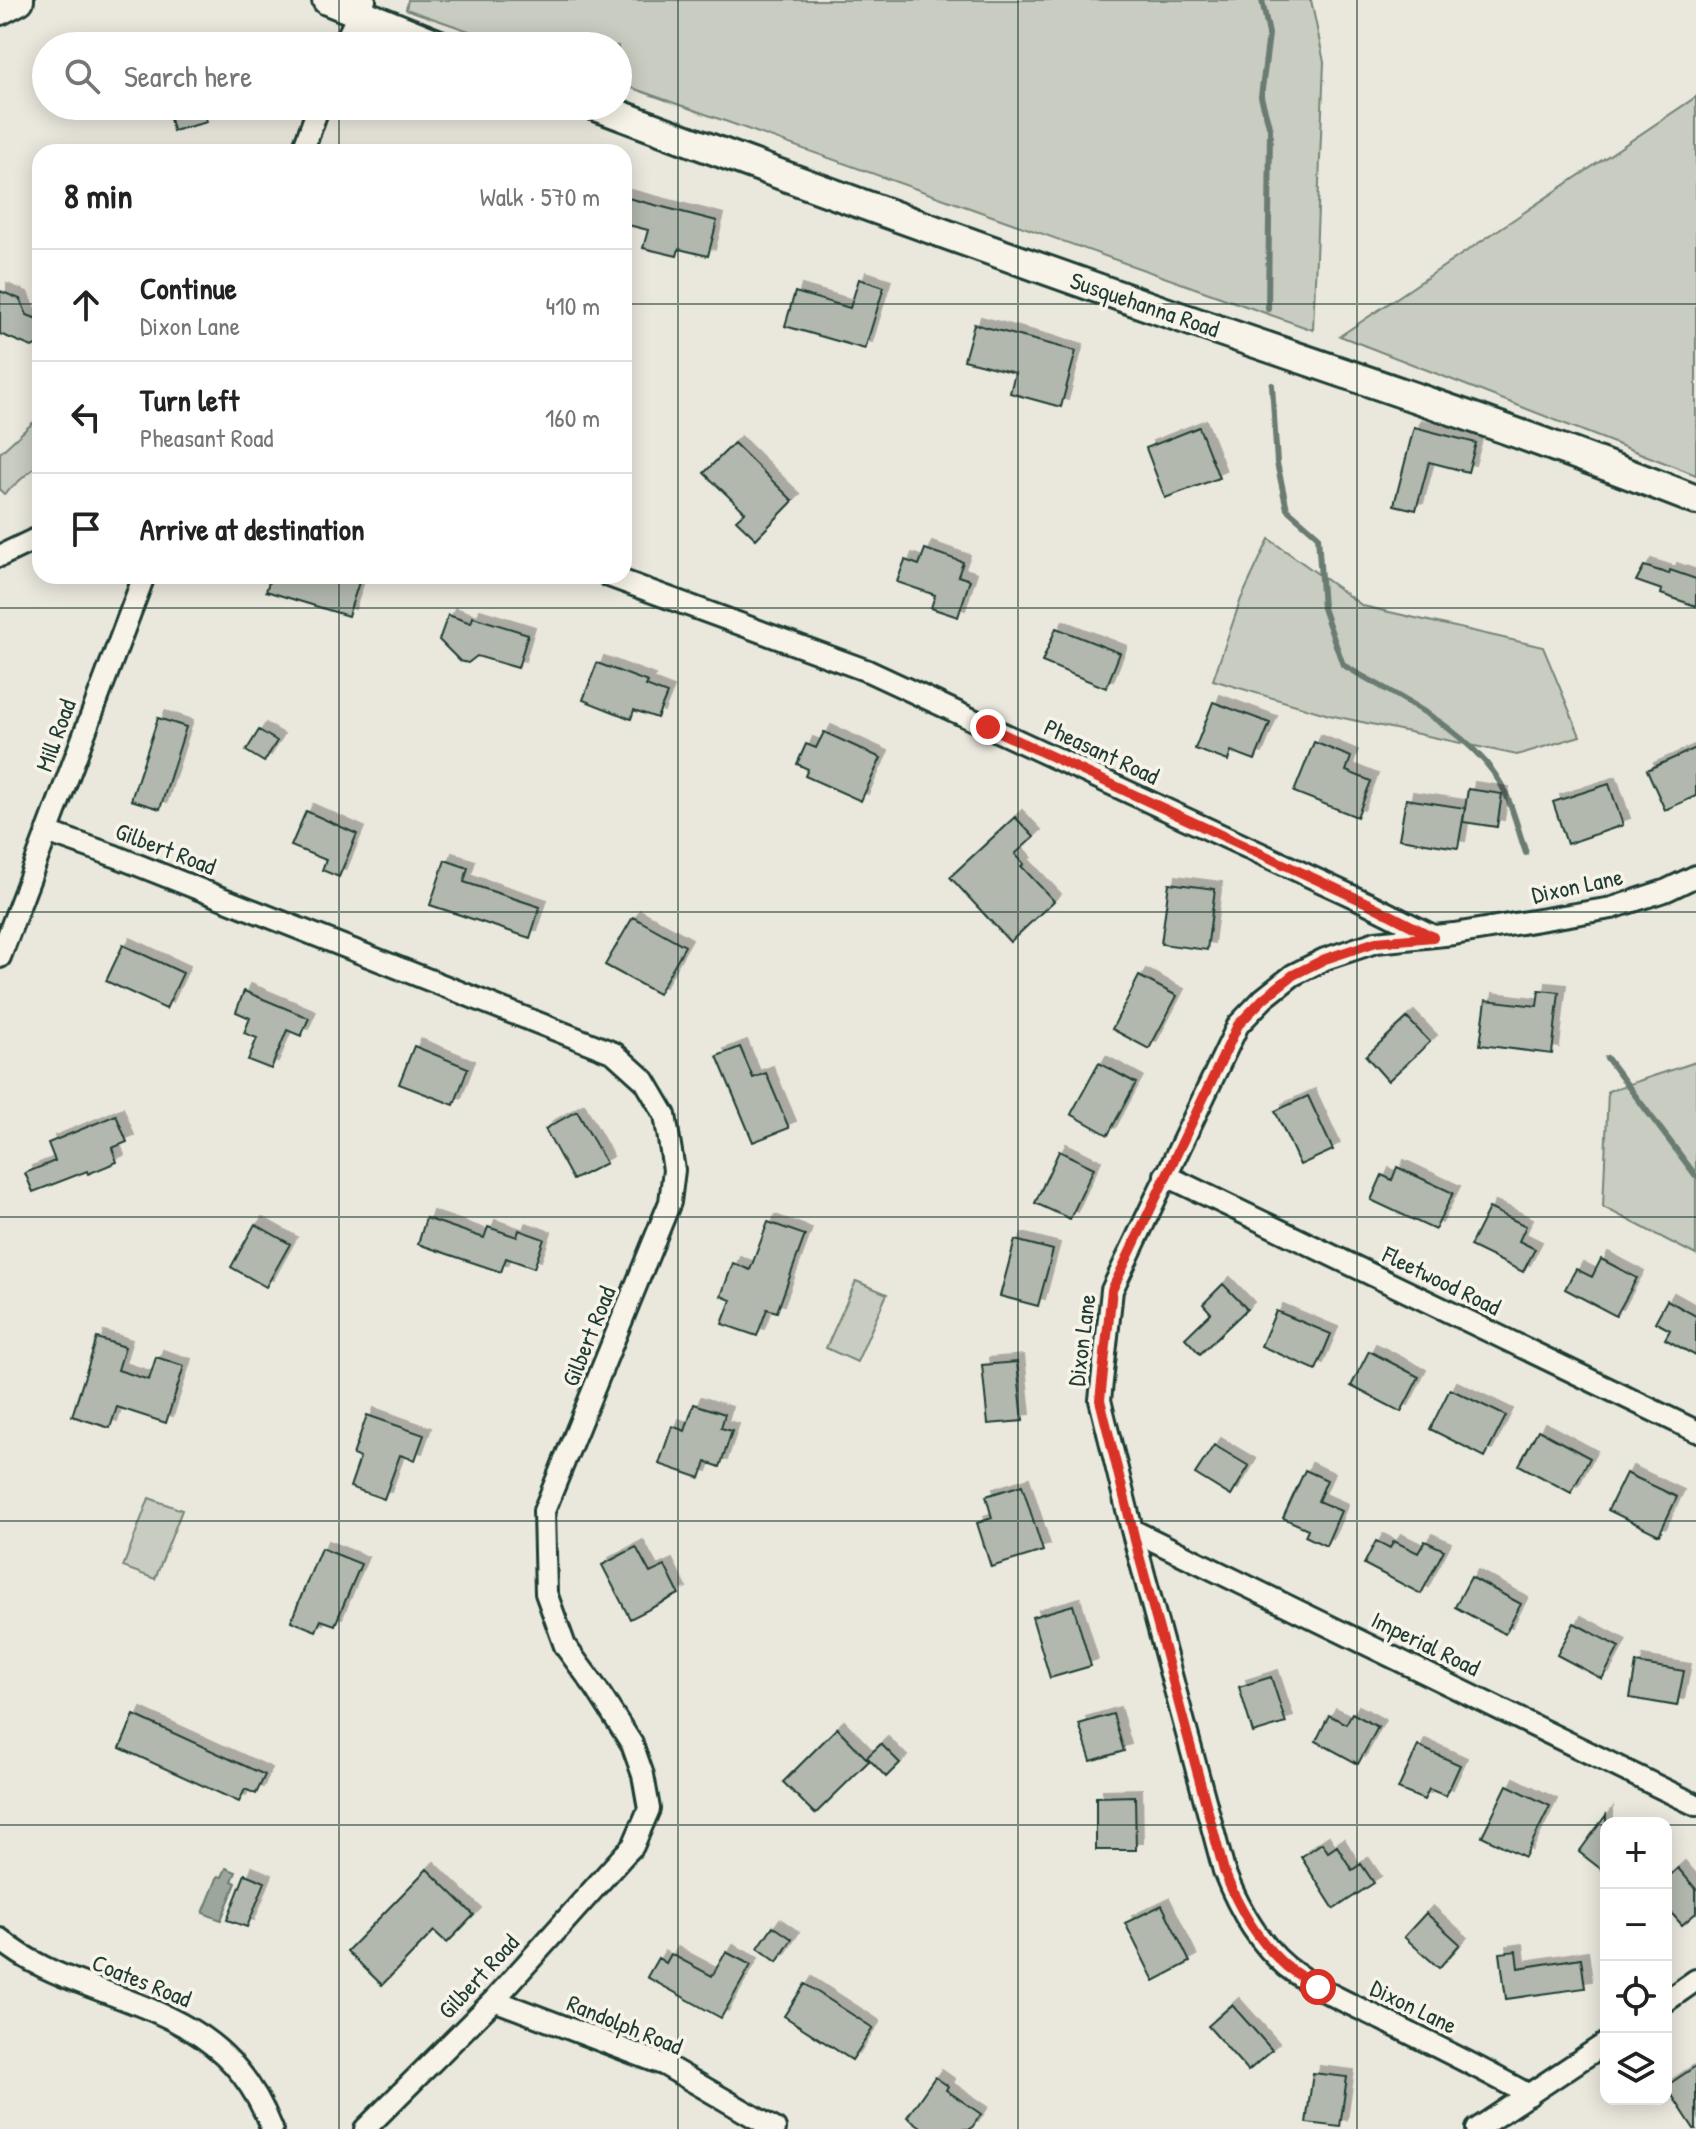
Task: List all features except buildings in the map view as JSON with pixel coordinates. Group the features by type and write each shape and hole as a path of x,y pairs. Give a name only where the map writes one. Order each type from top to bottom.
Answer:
{"main road":[{"path":"0,10 19,0"},
{"path":"327,0 362,6 414,32"},
{"name":"Susquehanna Road","path":"632,120 1177,316 1589,458 1696,500"}],"street":[{"path":"350,32 362,6"},
{"path":"305,144 314,120"},
{"path":"0,556 32,541"},
{"name":"Mill Road","path":"0,957 141,584"},
{"name":"Pheasant Road","path":"631,584 868,671 1367,903 1433,937"},
{"name":"Gilbert Road","path":"47,832 614,1053 645,1081 665,1115 674,1170 670,1202 544,1511 546,1593 565,1646 632,1744 643,1775 649,1809 633,1846 494,2000 365,2129"},
{"name":"Dixon Lane","path":"1529,2095 1318,1987 1287,1967 1257,1936 1235,1899 1224,1871 1100,1400 1112,1290 1238,1025 1264,998 1293,975 1325,959 1376,942 1433,937 1612,908 1667,890 1696,876"},
{"name":"Fleetwood Road","path":"1165,1175 1696,1431"},
{"name":"Imperial Road","path":"1132,1530 1696,1805"},
{"name":"Coates Road","path":"0,1939 15,1952 55,1972 157,2011 214,2044 251,2085 272,2129"},
{"path":"1672,1997 1696,1980"},
{"name":"Randolph Road","path":"494,2000 665,2065 775,2129"},
{"path":"1477,2129 1600,2047"}],"shaded area":[{"path":"408,0 1311,0 1324,62 1313,330 632,88 632,32 472,32 406,9"},
{"path":"1696,97 1696,475 1340,336"},
{"path":"32,424 32,470 4,494 0,490 0,453"},
{"path":"1269,539 1363,606 1543,647 1580,736 1517,755 1329,715 1213,680 1241,599"},
{"path":"1696,1062 1696,1255 1603,1207 1608,1091"},
{"path":"856,1281 887,1294 857,1362 826,1348"},
{"path":"149,1498 182,1510 155,1579 123,1567"},
{"path":"226,1868 236,1872 232,1881 236,1883 221,1920 203,1913 218,1876 222,1877"}],"waterway":[{"path":"1262,0 1269,34 1261,97 1270,129 1268,309"},
{"path":"1272,385 1277,463 1287,509 1318,536 1323,608 1343,665 1435,719 1477,753 1506,794 1526,853"},
{"path":"1607,1058 1696,1176"}],"route":[{"path":"988,727 1367,903 1433,937 1376,942 1325,959 1293,975 1264,998 1238,1025 1112,1290 1100,1400 1224,1871 1235,1899 1257,1936 1287,1967 1318,1987"}]}
